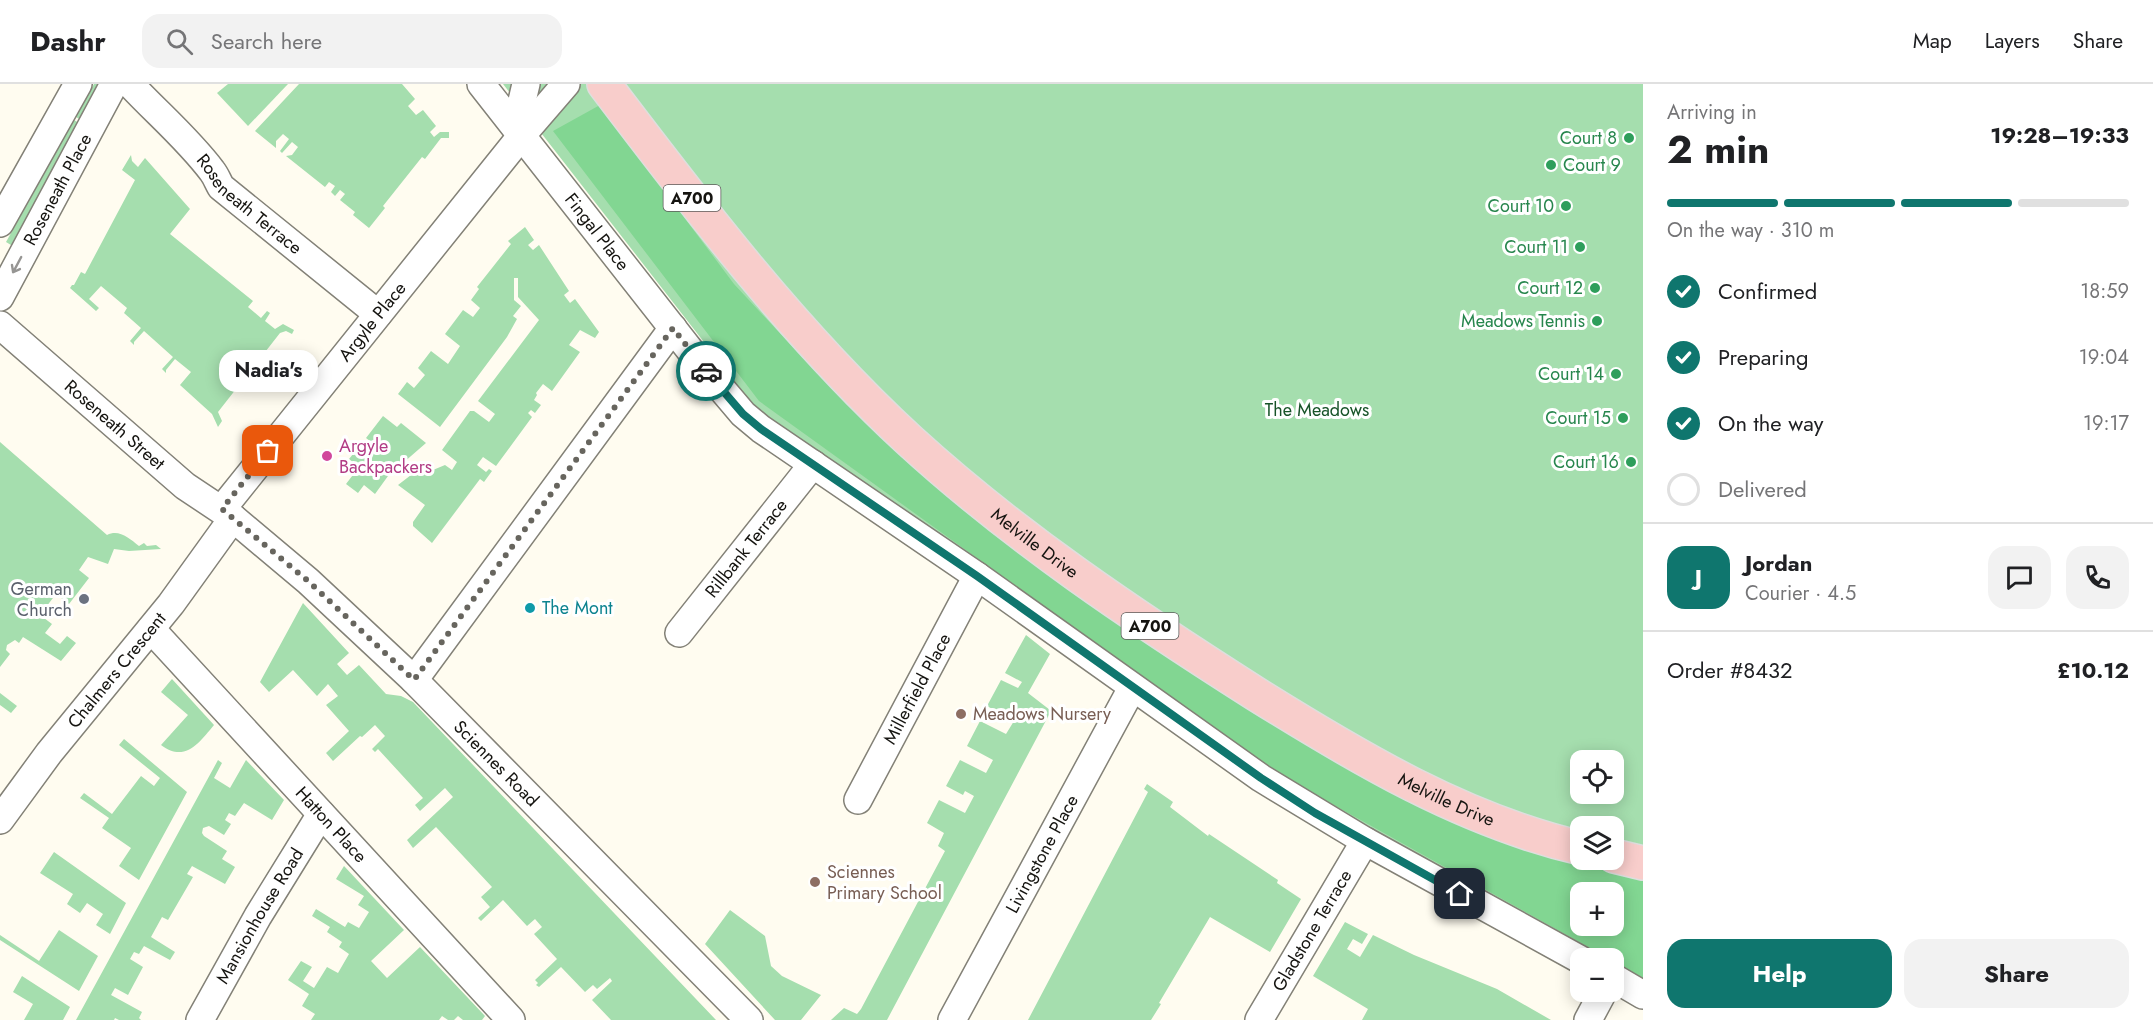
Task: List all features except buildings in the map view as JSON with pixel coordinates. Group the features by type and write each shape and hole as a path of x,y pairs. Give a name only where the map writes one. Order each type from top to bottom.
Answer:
{"main road":[{"name":"Melville Drive","path":"604,84 717,230 836,366 908,438 984,505 1063,565 1162,634 1315,729 1403,780 1492,820 1570,845"},
{"path":"1624,858 1643,863"}],"street":[{"path":"0,223 78,84"},
{"name":"Roseneath Place","path":"0,297 114,84"},
{"name":"Roseneath Terrace","path":"130,84 159,116 174,128 204,162 221,187 378,314"},
{"name":"Fingal Place","path":"481,84 743,414 977,576 1261,778 1315,813 1570,954"},
{"path":"522,135 522,101 526,84"},
{"name":"Argyle Place","path":"227,513 378,314 566,84"},
{"name":"Roseneath Street","path":"0,325 185,486 227,513"},
{"path":"414,680 673,328"},
{"name":"Rillbank Terrace","path":"679,633 813,464"},
{"name":"Chalmers Crescent","path":"0,820 49,753 194,573 227,513"},
{"name":"Sciennes Road","path":"227,513 308,581 414,680 749,1020"},
{"name":"Millerfield Place","path":"858,801 977,576"},
{"name":"Hatton Place","path":"151,629 511,1020"},
{"name":"Livingstone Place","path":"952,1020 1132,687"},
{"name":"Mansionhouse Road","path":"200,1020 258,916 321,814"},
{"name":"Gladstone Terrace","path":"1259,1020 1365,841"},
{"path":"1624,984 1643,994"},
{"path":"1588,1020 1598,1002"}],"green space":[{"path":"94,84 107,84 86,123 76,117"},
{"path":"228,84 288,84 248,126 217,93"},
{"path":"299,84 402,84 415,99 408,106 416,115 423,110 436,126 430,132 434,137 440,132 449,132 449,138 441,138 425,159 422,157 383,206 385,208 369,228 340,200 345,194 340,190 335,196 331,192 335,186 329,182 325,187 286,156 292,155 298,147 292,142 282,153 280,151 289,139 283,134 276,141 276,148 255,131"},
{"name":"The Meadows","path":"503,84 1643,84 1643,987 1624,977 1624,948 1575,948 1264,772 760,414"},
{"path":"600,105 734,284 846,404 974,513 1128,623 1570,853 1570,870 1623,870 1643,875 1643,979 1624,968 1624,948 1590,948 1271,770 759,401 553,131"},
{"path":"74,120 84,126 16,248 6,242"},
{"path":"131,155 132,161 138,167 145,158 190,209 170,234 253,301 248,307 261,318 267,311 270,313 265,321 275,329 283,324 294,330 292,334 286,331 280,333 218,412 222,421 218,427 212,414 180,385 191,372 175,359 166,373 162,369 173,357 144,331 134,345 130,341 141,328 124,313 127,308 101,286 89,299 99,308 96,311 70,288 81,272 85,274 135,180 122,170"},
{"path":"525,227 534,240 528,245 533,250 539,245 569,291 564,295 570,303 575,299 599,332 595,338 580,330 569,345 580,352 552,391 543,384 536,393 534,400 541,405 535,413 531,410 528,413 532,417 496,466 483,457 477,465 486,472 489,469 492,471 484,482 480,479 432,543 413,526 413,522 425,505 398,485 424,465 433,470 445,465 452,470 457,462 442,450 470,411 474,411 489,422 495,414 478,401 539,320 518,297 518,278 514,278 514,300 521,306 513,316 517,319 507,337 440,427 398,394 407,382 414,388 425,375 418,368 431,351 448,364 460,346 445,334 463,310 473,317 480,308 471,300 479,289 477,287 511,244 508,241"},
{"path":"383,416 397,427 401,423 426,443 388,476 375,494 364,485 358,493 346,484 359,467 349,459 358,448 370,457 378,447 366,438"},
{"path":"0,442 107,535 120,534 139,546 144,543 147,546 156,545 161,549 129,551 114,549 108,564 88,557 79,570 89,578 69,604 56,594 40,615 52,624 45,633 60,644 67,636 76,643 61,661 23,637 19,643 15,640 7,645 6,650 10,654 0,667"},
{"path":"303,603 349,653 337,664 347,675 359,665 386,694 401,696 413,702 716,1020 611,1020 592,1000 612,981 610,978 597,989 593,985 585,992 561,967 539,987 536,985 538,983 535,980 557,959 534,934 542,927 535,919 527,926 503,900 481,921 478,918 490,907 481,897 492,887 436,827 413,848 407,840 453,797 445,788 420,811 415,805 423,798 378,749 375,752 372,749 385,736 375,725 333,761 326,753 349,731 326,705 338,696 328,684 317,696 293,670 269,692 260,682"},
{"path":"1026,635 1050,654 1028,693 1050,710 1050,713 887,1020 831,1020 844,1008 857,1014 861,1009 945,851 938,846 944,833 927,823 939,800 965,813 974,796 965,791 963,795 946,786 960,760 986,773 993,760 967,746 980,721 1006,734 1014,721 987,706 1001,680 1018,688 1022,682 1005,673"},
{"path":"172,679 214,725 197,744 177,752 161,745 188,715 161,692"},
{"path":"0,693 17,706 11,713 0,705"},
{"path":"124,739 187,792 139,880 119,866 131,848 102,828 109,818 80,798 84,793 112,814 141,776 154,786 160,778 119,745"},
{"path":"218,760 222,763 214,778 230,788 246,760 284,800 272,820 244,803 235,816 229,813 225,820 231,824 224,835 209,826 203,828 204,836 227,851 222,859 235,867 225,884 192,866 187,874 193,877 168,920 162,917 151,937 175,952 170,960 144,946 139,954 134,952 130,959 143,967 128,995 115,988 111,995 142,1012 139,1018 141,1020 115,1018 114,1020 76,1020"},
{"path":"1147,784 1173,802 1170,807 1208,836 1209,834 1278,880 1277,883 1301,899 1270,952 1210,917 1151,1020 1028,1020 1148,792 1144,789"},
{"path":"54,852 126,903 110,934 96,925 103,914 87,903 80,913 67,904 73,894 40,873"},
{"path":"344,866 404,930 371,961 387,978 420,947 485,1016 482,1020 463,1020 458,1016 454,1020 448,1020 442,1016 439,1020 311,1020 315,1014 302,1006 309,994 288,980 301,961 312,967 303,981 314,988 327,967 338,973 349,954 339,947 342,942 327,932 330,927 312,916 316,909 345,927 348,922 359,928 369,912 358,905 364,896 336,879"},
{"path":"730,910 765,936 771,966 782,976 821,995 801,1020 775,1020 705,944"},
{"path":"1345,922 1368,934 1362,944 1353,939 1347,949 1360,957 1373,935 1414,955 1497,989 1551,1020 1362,1020 1368,1009 1313,976"},
{"path":"59,930 98,956 79,991 0,940 0,935 39,961"},
{"path":"22,976 70,1007 63,1020 24,1020 33,1004 13,992"}],"way so far":[{"path":"268,451 222,509 308,581 414,680 673,328 706,371"}],"place":[{"name":"Court 8","path":"1629,138"},
{"name":"Court 9","path":"1551,165"},
{"name":"Court 10","path":"1566,206"},
{"name":"Court 11","path":"1580,247"},
{"name":"Court 12","path":"1595,288"},
{"name":"Meadows Tennis","path":"1597,321"},
{"name":"Court 14","path":"1616,374"},
{"name":"Court 15","path":"1623,418"},
{"name":"Nadia's","path":"268,451"},
{"name":"Argyle Backpackers","path":"327,456"},
{"name":"Court 16","path":"1631,462"},
{"name":"German Church","path":"84,599"},
{"name":"The Mont","path":"530,608"},
{"name":"Meadows Nursery","path":"961,714"},
{"name":"Sciennes Primary School","path":"815,882"}],"route":[{"path":"706,371 743,414 761,429 977,576 1195,733 1315,813 1460,894"}]}
